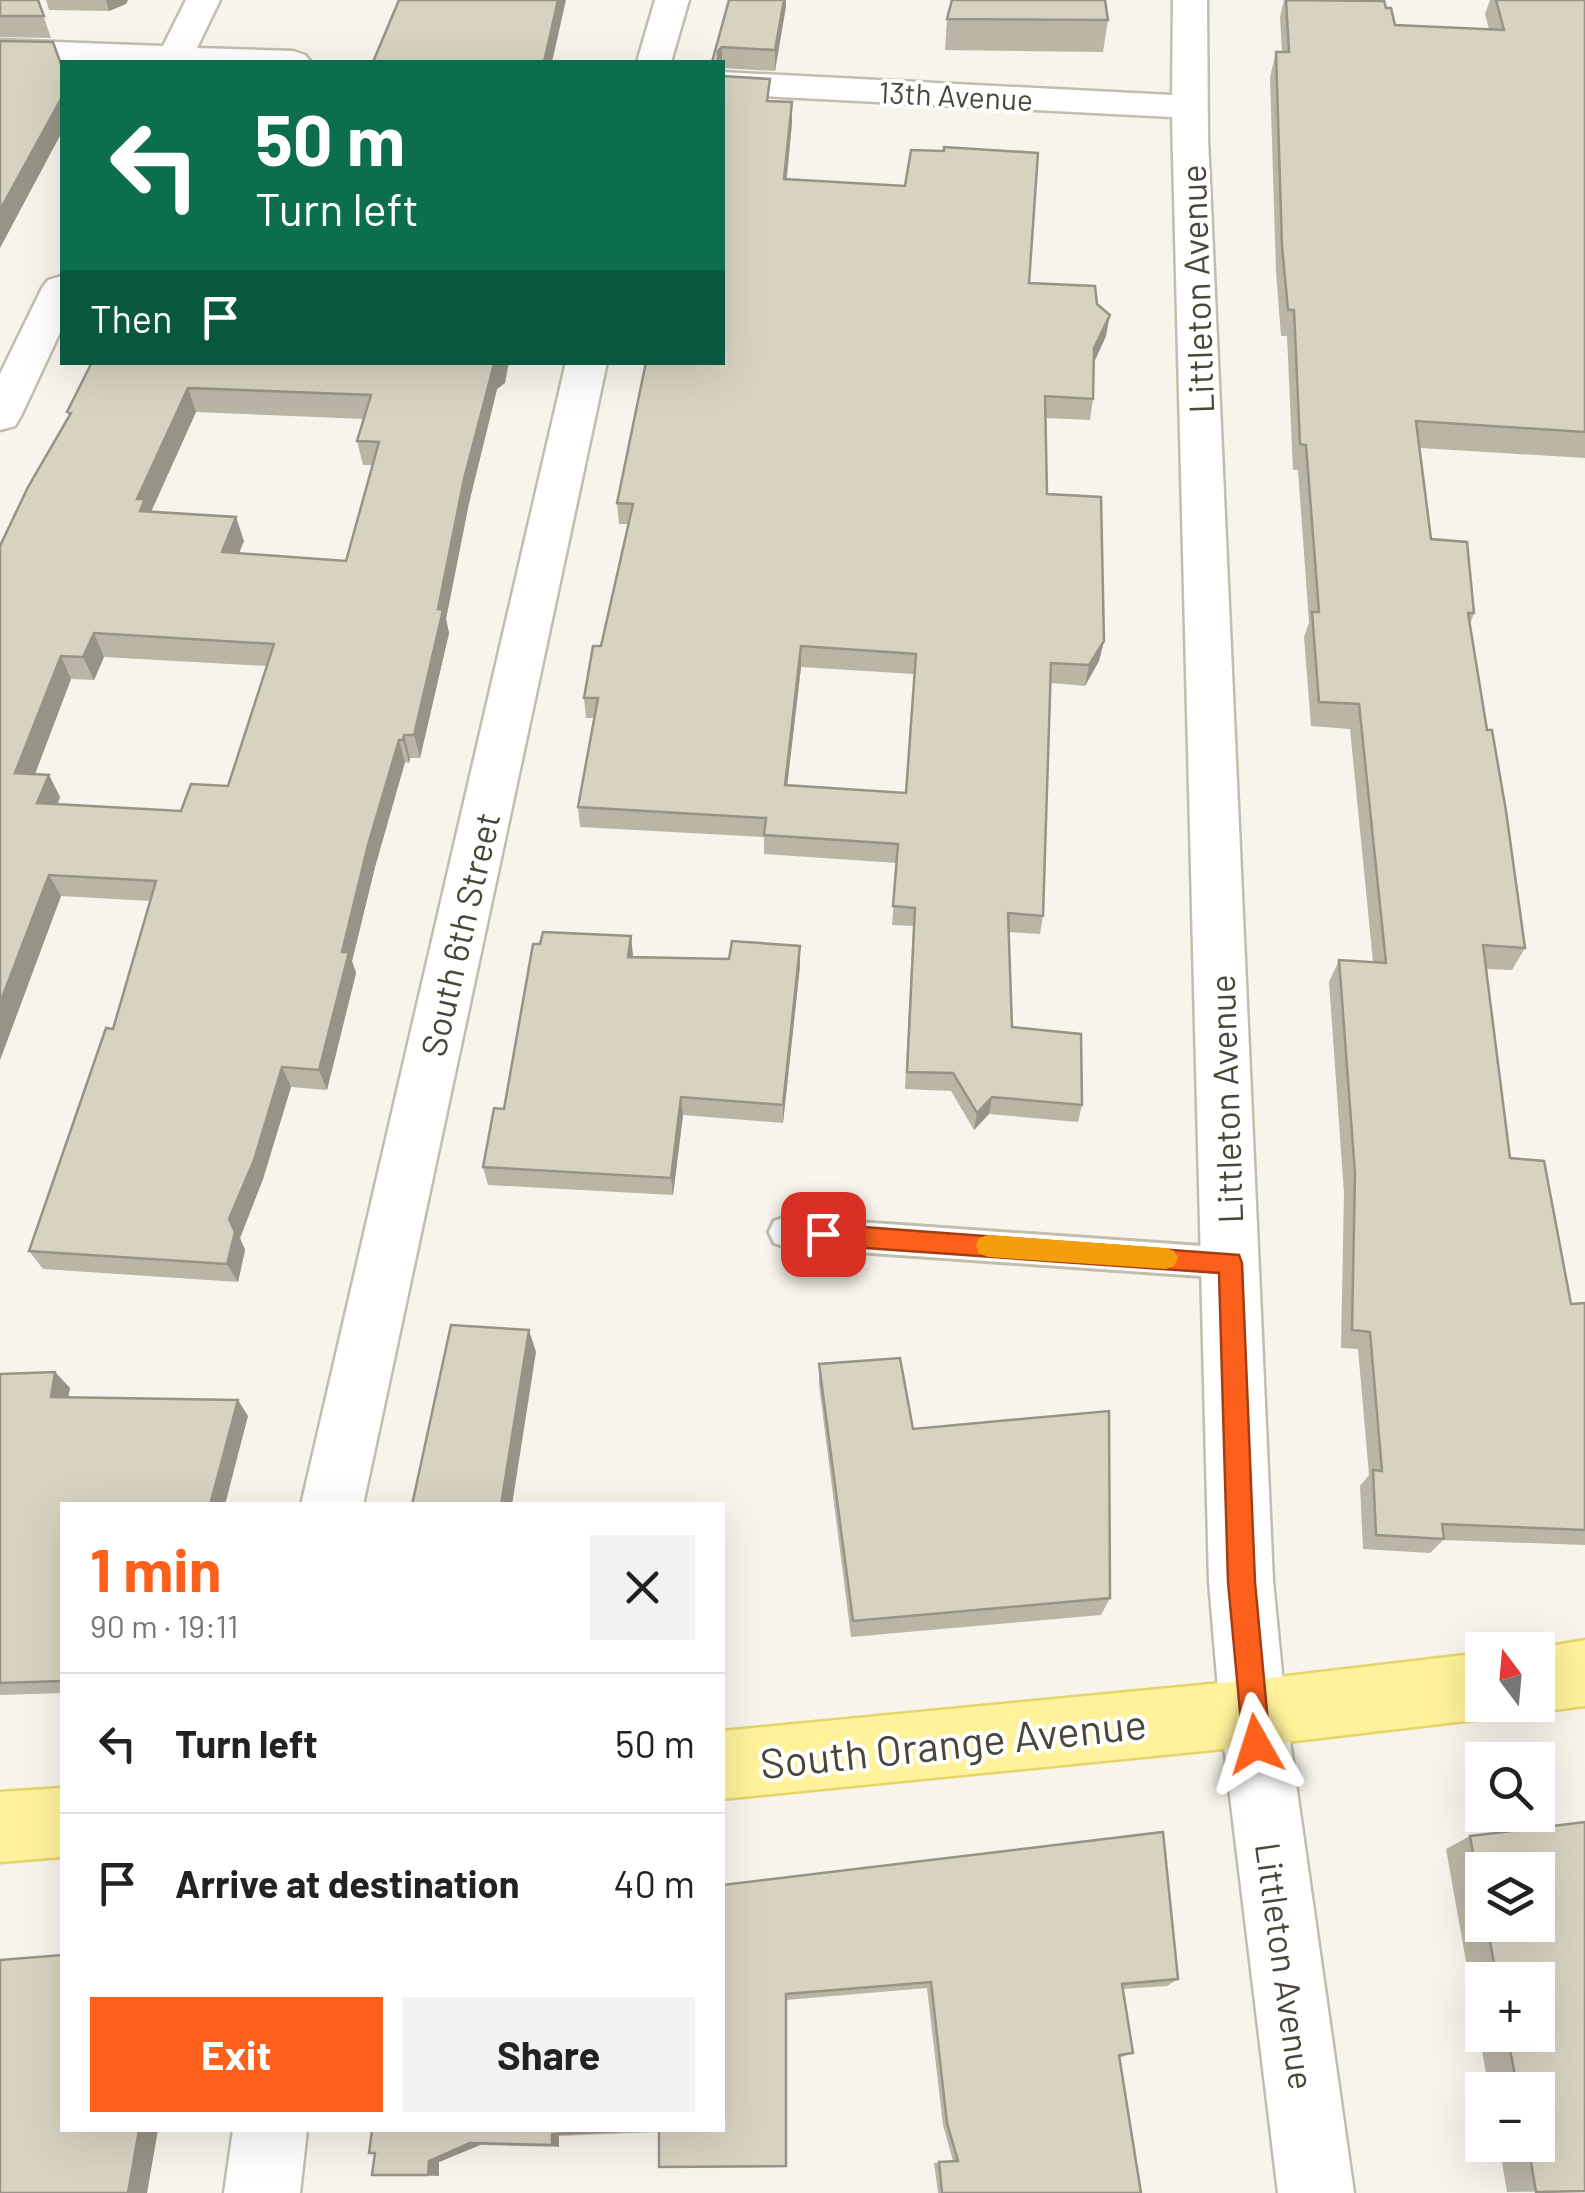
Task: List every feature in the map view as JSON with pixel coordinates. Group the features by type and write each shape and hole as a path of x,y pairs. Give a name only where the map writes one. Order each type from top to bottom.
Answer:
{"main road":[{"path":"1555,1677 1585,1673"},
{"name":"South Orange Avenue","path":"725,1765 1465,1688"},
{"path":"0,1827 60,1822"}],"street":[{"path":"0,50 173,60 202,0"},
{"path":"655,60 672,0"},
{"name":"Littleton Avenue","path":"1190,0 1190,107 1242,1582 1252,1713 1316,2193"},
{"name":"13th Avenue","path":"725,82 1190,107"},
{"path":"0,416 60,292"},
{"name":"South 6th Street","path":"333,1502 586,365"},
{"path":"262,2193 270,2132"}],"lane":[{"path":"786,1232 1230,1263"}],"building":[{"path":"0,0 38,0 44,16 0,16"},
{"path":"399,0 558,0 544,60 374,60"},
{"path":"729,0 784,0 775,50 722,47 718,60 713,60"},
{"path":"952,0 1105,0 1108,20 947,19"},
{"path":"1286,0 1384,1 1386,8 1391,8 1395,25 1504,30 1496,0 1585,0 1585,432 1416,421 1431,539 1467,542 1474,613 1468,613 1487,730 1492,730 1506,811 1525,948 1483,945 1510,1158 1544,1161 1571,1304 1585,1303 1585,1530 1442,1524 1444,1539 1376,1535 1373,1470 1382,1471 1370,1332 1352,1330 1355,1173 1339,960 1386,963 1359,704 1319,702 1312,612 1319,612 1306,445 1300,444 1294,310 1288,310 1282,246 1276,52 1289,52"},
{"path":"0,41 53,42 60,61 60,101 0,210"},
{"path":"725,76 770,79 767,101 792,102 784,179 905,186 911,150 944,151 944,147 1038,153 1029,283 1095,286 1097,304 1110,315 1094,348 1093,399 1045,396 1047,494 1101,497 1104,641 1089,665 1051,663 1043,916 1008,913 1012,1027 1081,1034 1082,1105 992,1097 977,1113 953,1073 907,1072 915,908 893,906 898,844 764,835 766,818 578,807 598,698 584,698 593,646 601,646 633,504 617,503 645,365 725,365","holes":["801,646 916,654 906,793 785,785"]},
{"path":"90,365 494,365 464,479 438,609 443,610 414,735 404,735 399,740 368,845 342,952 349,952 319,1070 282,1067 254,1160 229,1219 235,1232 227,1264 29,1251 106,1028 113,1029 156,881 49,875 0,1003 0,546 28,487 71,413 67,412","holes":["188,388 371,395 357,441 379,442 346,561 222,552 236,517 140,511 145,499 137,499","94,633 274,644 228,786 191,784 181,811 37,803 49,775 15,773 61,656 83,657"]},
{"path":"543,932 631,936 628,957 729,959 732,941 800,946 783,1105 681,1097 671,1178 483,1167 494,1108 504,1109 533,944 540,944"},
{"path":"451,1325 529,1330 501,1502 413,1502"},
{"path":"900,1358 913,1429 1109,1411 1110,1598 853,1621 819,1364"},
{"path":"55,1372 51,1397 238,1400 211,1502 60,1502 60,1681 0,1683 0,1374"},
{"path":"1585,1822 1585,2191 1536,2192 1531,2162 1555,2162 1555,2072 1514,2072 1510,2052 1555,2052 1555,1962 1494,1962 1490,1942 1555,1942 1555,1852 1473,1852 1470,1836 1555,1832 1555,1826"},
{"path":"1163,1832 1178,1979 1122,1984 1133,2053 1119,2055 1141,2193 942,2193 939,2162 958,2161 947,2123 931,1982 786,1994 786,2166 659,2167 659,2132 725,2132 725,1885"},
{"path":"60,1955 60,2132 139,2132 128,2193 0,2193 0,1960"},
{"path":"372,2132 596,2132 552,2134 552,2145 470,2143 429,2161 428,2175 372,2175 375,2153 369,2153"}],"slow traffic":[{"path":"988,1246 1166,1258"}],"route":[{"path":"823,1234 1230,1263 1242,1582 1256,1744"}]}
